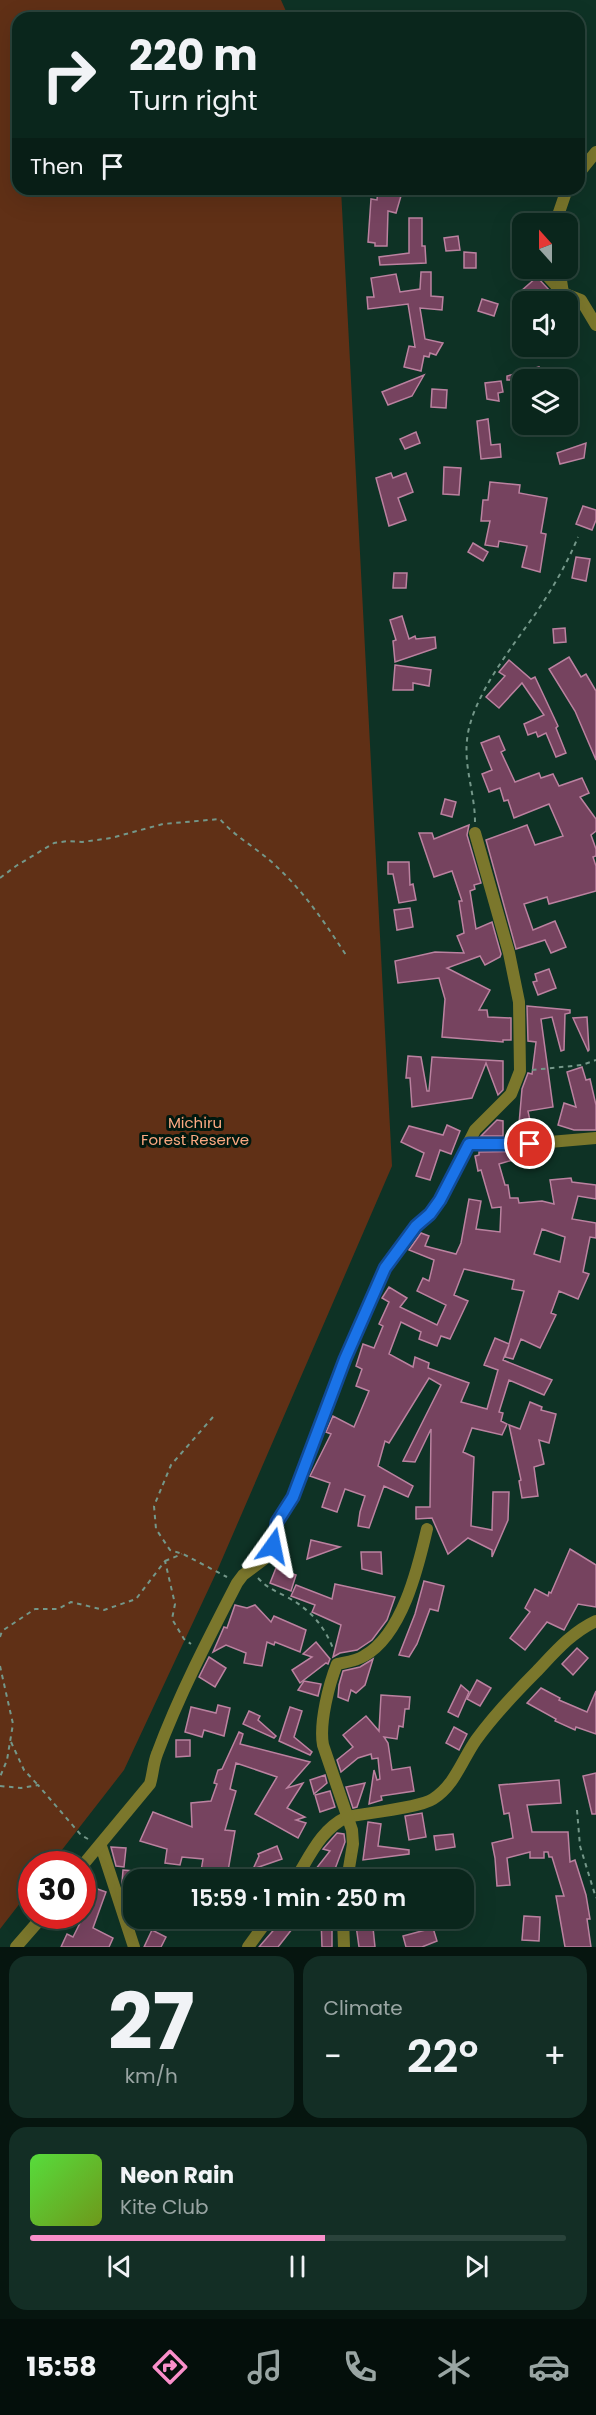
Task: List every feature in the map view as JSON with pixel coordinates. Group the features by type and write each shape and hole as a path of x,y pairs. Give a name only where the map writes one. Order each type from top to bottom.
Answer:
{"street":[{"path":"585,166 596,152"},
{"path":"559,213 565,195"},
{"path":"550,279 561,291"},
{"path":"578,299 581,300 596,325"},
{"path":"96,1851 150,1784 155,1770 156,1756 175,1708 237,1583 250,1569 263,1560 273,1546 277,1522 293,1497 345,1359 385,1268 416,1226 430,1214 440,1200 479,1126 511,1094 520,1071 519,1002 510,953 475,833"},
{"path":"469,1144 515,1145 596,1138"},
{"path":"349,1869 353,1844 352,1830 324,1750 321,1734 326,1707 337,1664 366,1656 386,1636 398,1617 427,1529"},
{"path":"302,1869 324,1834 337,1822 418,1804 435,1797 457,1773 495,1715 576,1632 596,1621"},
{"path":"101,1846 134,1947"},
{"path":"16,1947 32,1929"},
{"path":"248,1947 261,1929"},
{"path":"343,1929 344,1947"}],"path":[{"path":"475,833 474,796 466,753 467,738 474,717 494,673 560,574 578,537"},
{"path":"0,878 54,843 111,838 163,824 220,819 229,831 253,846 275,864 304,894 346,955"},
{"path":"520,1071 559,1069 596,1060"},
{"path":"213,1417 171,1465 154,1506 156,1529 170,1550 183,1554 237,1583"},
{"path":"0,1637 2,1631 34,1609 58,1609 71,1602 104,1610 136,1599 165,1561 183,1554"},
{"path":"165,1561 175,1604 172,1619 184,1639 203,1652"},
{"path":"250,1569 263,1583 299,1605 324,1627 337,1664"},
{"path":"0,1666 13,1724 0,1777"},
{"path":"10,1740 24,1770 81,1835 101,1846"},
{"path":"0,1786 21,1788 38,1785"},
{"path":"577,1810 580,1846 596,1898"}],"green space":[{"name":"Michiru Forest Reserve","path":"0,0 281,0 286,12 12,12 12,195 341,195 392,1166 217,1571 124,1770 61,1851 18,1851 18,1906 0,1929"}],"building":[{"path":"377,195 401,195 396,213 388,211 387,246 375,246 375,243 368,242 371,199 377,200"},
{"path":"409,218 422,218 422,246 425,246 426,263 380,265 379,257 409,253"},
{"path":"458,236 460,250 446,251 444,238"},
{"path":"464,252 476,253 476,268 464,268"},
{"path":"421,272 431,272 431,296 443,297 442,310 420,308 425,339 443,343 436,355 430,353 429,357 424,356 421,371 404,367 409,346 415,347 408,304 368,309 367,297 374,297 371,278 396,274 400,292 420,289"},
{"path":"535,279 539,279 550,291 521,291"},
{"path":"482,299 498,304 494,316 478,311"},
{"path":"424,375 412,396 388,405 382,392"},
{"path":"512,375 512,380 507,380 507,376"},
{"path":"501,381 503,392 498,393 499,401 487,399 485,383"},
{"path":"432,389 447,390 446,408 431,407"},
{"path":"488,419 491,445 500,444 501,457 481,459 477,421"},
{"path":"416,432 420,443 405,449 400,439"},
{"path":"586,443 584,458 560,464 557,453"},
{"path":"444,467 461,468 459,495 443,494"},
{"path":"391,473 393,478 406,473 413,492 398,498 406,520 389,526 376,478"},
{"path":"490,482 520,485 519,493 547,498 541,533 546,534 540,572 522,567 527,546 499,541 498,547 485,545 490,521 481,521 483,500 488,500"},
{"path":"583,506 596,510 596,520 592,530 576,524"},
{"path":"473,543 488,552 483,561 468,552"},
{"path":"576,557 590,559 586,581 572,578"},
{"path":"394,573 407,573 406,588 393,588"},
{"path":"402,616 409,639 415,636 416,639 435,637 436,648 395,662 393,641 396,640 390,620"},
{"path":"565,628 566,642 554,643 553,629"},
{"path":"569,657 581,677 586,674 596,691 596,760 575,711 549,669"},
{"path":"509,660 531,679 535,677 558,726 556,728 566,753 556,757 546,733 538,737 536,732 528,735 524,724 544,715 522,683 499,708 486,697 505,676 499,672"},
{"path":"395,665 431,670 429,686 413,683 413,690 393,690"},
{"path":"499,736 505,750 501,752 515,782 539,773 541,778 553,774 559,786 582,778 589,793 580,797 596,819 596,831 591,835 596,849 596,856 593,857 596,866 596,891 549,904 547,897 524,904 533,930 555,921 566,947 551,953 545,940 516,949 486,840 527,825 535,845 563,836 549,804 514,818 508,800 504,801 500,788 489,792 482,774 492,770 481,743"},
{"path":"445,799 456,802 452,817 441,814"},
{"path":"469,825 467,835 481,883 474,885 475,889 470,891 476,929 492,922 501,954 500,957 485,965 480,956 447,968 490,990 479,1010 487,1010 488,1017 511,1018 511,1040 503,1040 503,1042 442,1037 445,999 439,978 398,983 395,961 435,952 464,953 457,936 464,933 459,901 462,901 452,871 434,877 419,833 432,833 434,839"},
{"path":"388,862 409,862 410,885 413,884 416,900 399,903 393,874 388,874"},
{"path":"410,908 413,927 397,930 394,910"},
{"path":"549,969 556,988 538,995 533,982 537,981 535,974"},
{"path":"527,1006 570,1010 570,1013 565,1014 564,1050 561,1051 552,1017 541,1019 553,1107 528,1111 533,1135 518,1136 522,1089 528,1073 532,1074 536,1042 528,1041"},
{"path":"587,1017 589,1050 588,1051 573,1018"},
{"path":"408,1056 421,1057 427,1091 429,1091 432,1057 503,1061 503,1090 498,1095 486,1063 472,1098 412,1107 410,1078 406,1078"},
{"path":"582,1067 586,1080 590,1079 596,1105 596,1130 574,1130 558,1125 564,1103 576,1107 567,1072"},
{"path":"497,1120 503,1121 503,1136 481,1136"},
{"path":"447,1125 460,1131 451,1154 440,1150 430,1180 416,1176 424,1153 401,1142 409,1126 443,1135"},
{"path":"537,1151 539,1159 536,1160 536,1164 524,1166 523,1157 499,1164 505,1185 508,1185 510,1198 518,1198 519,1203 542,1201 554,1204 550,1180 571,1178 572,1182 596,1185 596,1199 578,1196 572,1219 596,1223 596,1238 590,1237 583,1272 589,1274 578,1299 559,1291 551,1313 556,1315 540,1348 521,1339 513,1359 505,1357 509,1345 503,1360 552,1380 544,1395 509,1380 499,1412 503,1413 501,1421 507,1424 502,1435 472,1428 463,1452 474,1457 471,1526 492,1530 493,1492 509,1492 508,1520 492,1557 492,1550 468,1538 448,1554 432,1518 416,1519 416,1507 430,1507 431,1429 415,1462 403,1461 441,1385 429,1378 389,1443 385,1441 378,1466 413,1486 408,1497 384,1486 369,1528 358,1526 365,1496 345,1489 337,1512 322,1507 330,1483 310,1476 331,1434 326,1432 333,1416 354,1427 369,1391 356,1386 362,1369 356,1366 363,1344 374,1348 383,1326 379,1324 389,1302 382,1298 389,1287 407,1298 400,1307 437,1325 446,1305 417,1291 423,1278 429,1281 434,1260 409,1250 421,1233 429,1236 425,1246 456,1254 461,1243 469,1199 481,1201 476,1229 500,1232 501,1207 492,1208 481,1170 478,1171 475,1156 479,1155 479,1152","holes":["542,1229 565,1237 560,1262 534,1254","464,1269 514,1280 512,1289 524,1291 509,1344 495,1338 484,1365 498,1370 487,1409 461,1402 469,1383 428,1368 429,1363 415,1357 413,1367 389,1354 401,1322 421,1332 419,1339 437,1346 441,1336 450,1339 468,1301 454,1295"]},
{"path":"530,1402 542,1407 541,1410 556,1414 549,1443 539,1440 544,1464 534,1467 538,1496 522,1498 519,1481 521,1480 509,1425 520,1429"},
{"path":"311,1540 340,1547 307,1559"},
{"path":"570,1549 596,1565 596,1607 578,1604 564,1630 547,1622 525,1650 510,1638 530,1612 525,1608 535,1589 548,1596 549,1592 551,1593"},
{"path":"361,1552 381,1552 382,1574 362,1569"},
{"path":"276,1568 296,1575 291,1591 270,1583"},
{"path":"424,1581 444,1586 438,1611 430,1609 417,1644 409,1657 399,1655 415,1614"},
{"path":"335,1584 395,1597 387,1620 372,1640 357,1650 340,1653 333,1657 341,1625 312,1612 315,1605 291,1596 296,1585 332,1599"},
{"path":"235,1605 247,1608 255,1605 271,1622 274,1616 306,1630 300,1652 275,1642 274,1645 267,1642 262,1666 244,1663 246,1653 226,1645 213,1652 224,1627 227,1628"},
{"path":"316,1642 330,1659 328,1664 326,1663 300,1683 292,1670 312,1657 303,1654"},
{"path":"577,1648 588,1658 573,1675 562,1664"},
{"path":"209,1657 226,1668 215,1687 199,1677"},
{"path":"373,1659 365,1685 356,1693 351,1690 348,1701 338,1697 343,1671 360,1667"},
{"path":"477,1680 491,1688 480,1706 467,1699"},
{"path":"304,1681 321,1684 318,1696 298,1690"},
{"path":"461,1685 469,1692 458,1717 448,1712"},
{"path":"541,1688 560,1698 559,1700 587,1712 596,1691 596,1734 576,1727 575,1730 555,1721 556,1719 527,1703"},
{"path":"381,1695 410,1697 409,1709 405,1709 403,1727 399,1726 397,1739 384,1737 388,1743 392,1770 410,1767 414,1791 381,1796 382,1800 369,1804 374,1770 377,1780 380,1779 378,1758 372,1759 371,1754 358,1758 341,1772 337,1760 353,1747 343,1735 366,1716 379,1731"},
{"path":"218,1705 230,1708 224,1736 204,1730 202,1737 185,1732 191,1707 216,1713"},
{"path":"290,1707 302,1711 294,1737 312,1752 310,1755 279,1741"},
{"path":"249,1711 260,1716 258,1720 276,1736 274,1738 243,1724"},
{"path":"454,1727 467,1734 459,1750 446,1743"},
{"path":"239,1732 243,1734 240,1744 310,1762 287,1788 303,1783 287,1808 305,1817 296,1820 306,1823 298,1838 255,1814 277,1777 236,1763 230,1789 236,1791 225,1830 235,1831 228,1869 201,1869 203,1859 182,1857 180,1865 165,1863 167,1849 140,1841 153,1812 192,1827 191,1803 211,1801 217,1784 214,1783 218,1770 222,1769"},
{"path":"176,1740 190,1740 190,1756 176,1757"},
{"path":"596,1773 596,1814 592,1814 583,1776"},
{"path":"325,1775 327,1783 314,1794 310,1780"},
{"path":"559,1780 561,1803 527,1805 532,1832 568,1832 570,1862 575,1860 586,1895 591,1947 565,1947 556,1896 564,1896 552,1857 549,1857 548,1852 544,1852 544,1858 530,1858 530,1852 507,1858 510,1885 497,1886 492,1843 513,1838 509,1813 504,1814 499,1785"},
{"path":"365,1783 357,1807 353,1808 346,1787"},
{"path":"330,1791 335,1807 320,1812 315,1795"},
{"path":"422,1813 426,1837 409,1840 405,1816"},
{"path":"368,1822 381,1824 378,1846 409,1850 409,1854 363,1860"},
{"path":"337,1833 344,1834 345,1842 335,1869 316,1869 330,1851 323,1849"},
{"path":"453,1834 455,1847 436,1850 434,1836"},
{"path":"277,1846 282,1859 253,1869 258,1854"},
{"path":"111,1847 126,1848 124,1867 116,1866"},
{"path":"96,1888 106,1892 96,1920"},
{"path":"524,1916 540,1917 539,1941 522,1940"},
{"path":"77,1929 95,1929 113,1938 109,1947 61,1947 67,1934 73,1937"},
{"path":"275,1929 292,1929 278,1947 259,1947"},
{"path":"321,1929 332,1929 332,1947 322,1947"},
{"path":"357,1929 373,1929 375,1947 359,1947"},
{"path":"433,1929 437,1941 422,1947 406,1947 403,1936"},
{"path":"152,1930 166,1937 161,1947 144,1947"}],"route":[{"path":"273,1546 277,1522 293,1497 345,1359 369,1301 392,1257 440,1200 469,1144 530,1144"}]}
